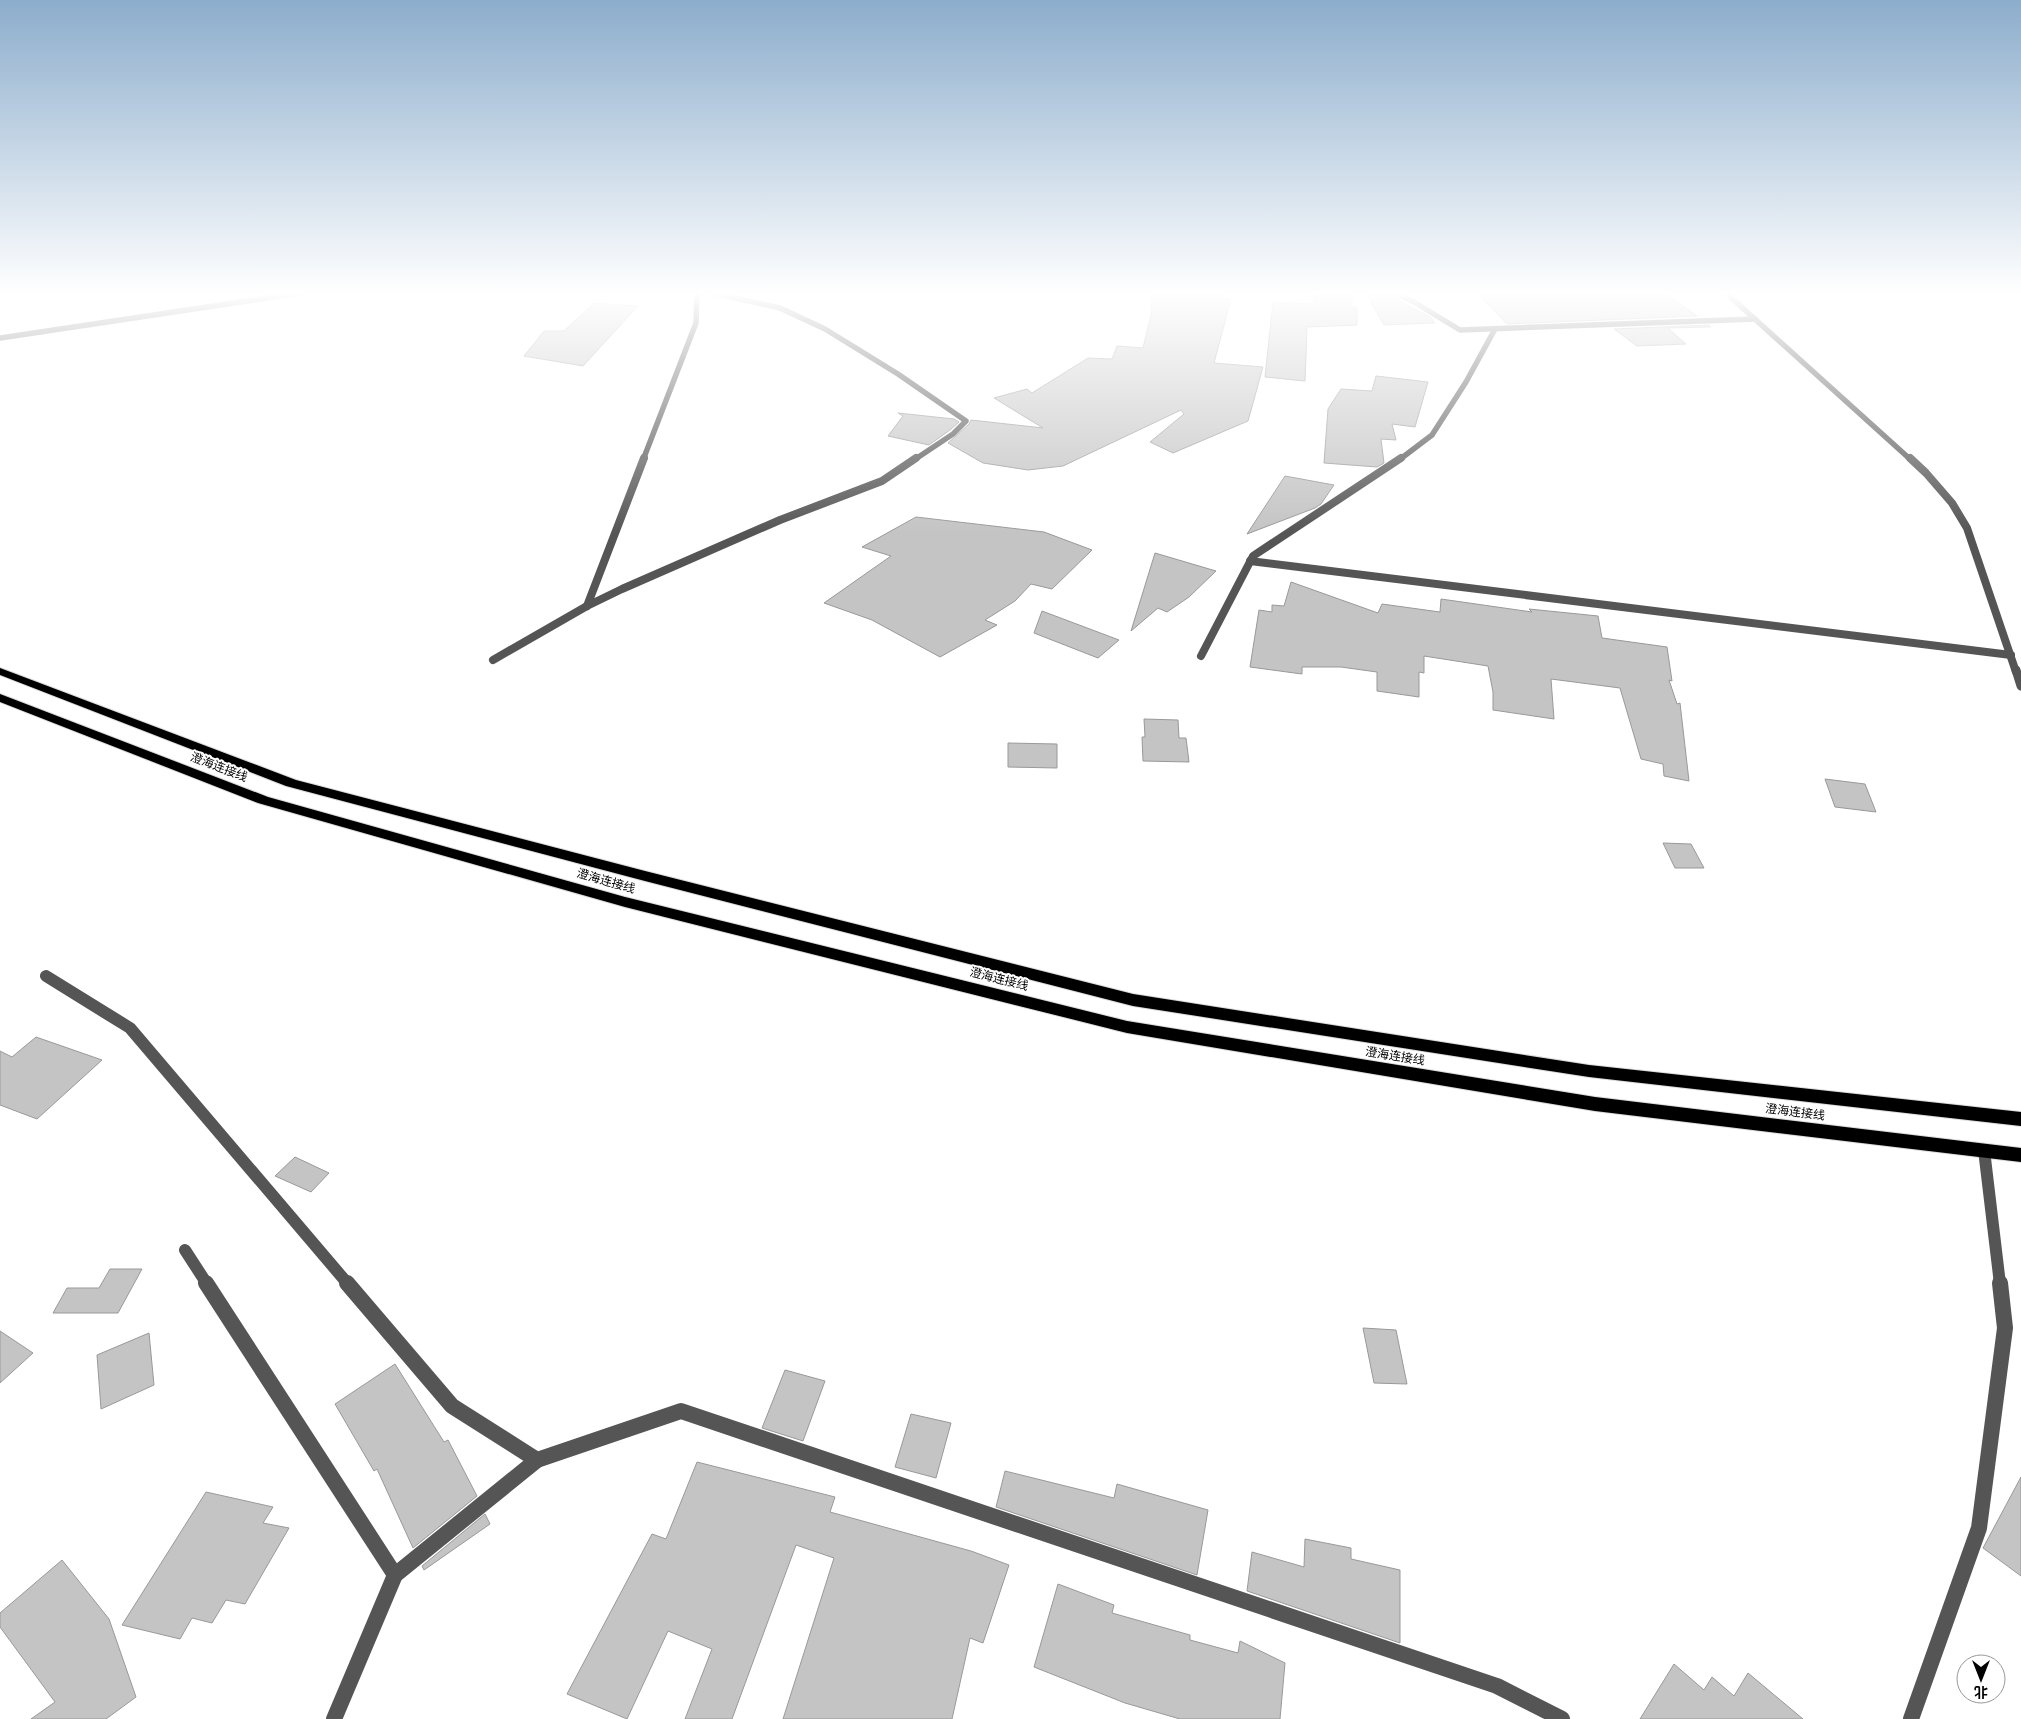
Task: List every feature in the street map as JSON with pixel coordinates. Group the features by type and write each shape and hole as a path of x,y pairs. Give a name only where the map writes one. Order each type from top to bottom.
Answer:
{"highway":[{"name":"澄海连接线","path":"0,671 290,783 1133,1000 1589,1071 2021,1119"},
{"name":"澄海连接线","path":"0,698 264,800 626,902 1127,1027 1595,1104 2021,1155"}],"street":[{"path":"587,606 677,372"},
{"path":"493,660 587,606 780,520 882,481 953,434 966,421 895,372"},
{"path":"1201,656 1253,556 1384,471 1432,435 1471,372"},
{"path":"1814,372 1926,473 1952,503 1967,528 2021,686"},
{"path":"1250,561 2011,655"},
{"path":"46,976 130,1028 452,1406 538,1460"},
{"path":"1911,1719 1978,1528 2005,1328 1984,1150"},
{"path":"185,1250 395,1575"},
{"path":"334,1719 395,1575 538,1460 681,1411 1497,1686 1562,1719"}],"building":[{"path":"1065,372 1262,372 1248,421 1173,453 1150,442 1184,414 1181,410 1063,466 1028,470 983,463 948,443 971,420 1043,428 994,398 1027,389 1032,393"},
{"path":"1266,372 1305,372 1305,381 1265,377"},
{"path":"1376,376 1428,382 1415,427 1392,424 1396,440 1381,439 1384,463 1377,467 1324,463 1328,409 1341,389 1372,391"},
{"path":"898,413 954,419 959,422 929,445 888,436 903,416"},
{"path":"1285,476 1334,485 1321,504 1315,508 1247,534"},
{"path":"916,517 1044,532 1092,550 1052,589 1031,584 1015,601 985,620 997,625 940,657 872,620 824,603 891,556 862,547"},
{"path":"1155,553 1216,571 1189,597 1167,612 1158,608 1131,631"},
{"path":"1291,582 1378,613 1382,604 1440,612 1441,599 1532,612 1529,609 1598,616 1602,638 1667,647 1672,681 1669,680 1677,704 1680,703 1689,781 1664,776 1663,764 1641,759 1620,688 1551,679 1554,719 1493,710 1493,692 1488,666 1424,656 1424,673 1419,672 1419,697 1377,691 1377,672 1341,667 1302,667 1302,674 1250,667 1259,610 1272,612 1272,605 1284,606"},
{"path":"1042,611 1119,640 1098,658 1034,633"},
{"path":"1144,719 1178,720 1179,738 1186,738 1189,762 1143,761 1142,737 1145,737"},
{"path":"1008,743 1057,744 1057,768 1008,767"},
{"path":"1825,779 1865,784 1876,812 1835,807"},
{"path":"1663,843 1691,844 1704,868 1675,868"},
{"path":"36,1037 102,1060 37,1119 0,1105 0,1051 12,1057"},
{"path":"295,1157 329,1173 311,1192 275,1176"},
{"path":"110,1269 142,1269 118,1313 53,1313 67,1288 99,1288"},
{"path":"1363,1328 1396,1330 1407,1384 1374,1383"},
{"path":"0,1331 33,1353 0,1383"},
{"path":"149,1333 154,1385 101,1409 97,1355"},
{"path":"395,1364 444,1442 448,1440 477,1496 413,1548 377,1469 374,1471 335,1404"},
{"path":"785,1370 825,1381 803,1441 762,1428"},
{"path":"911,1414 951,1423 936,1478 895,1467"},
{"path":"697,1462 835,1497 830,1512 971,1551 1009,1565 983,1643 970,1638 952,1719 783,1719 834,1558 796,1545 732,1719 685,1719 712,1649 668,1631 627,1719 567,1694 652,1534 666,1539"},
{"path":"1005,1471 1114,1498 1117,1484 1208,1510 1197,1575 996,1507"},
{"path":"2021,1477 2021,1576 1983,1548"},
{"path":"206,1492 273,1507 263,1523 289,1528 245,1604 226,1600 212,1623 192,1618 180,1639 122,1625"},
{"path":"485,1514 490,1524 424,1570 422,1566"},
{"path":"1305,1539 1351,1548 1351,1559 1400,1570 1400,1643 1247,1591 1252,1552 1304,1567"},
{"path":"62,1560 109,1619 136,1697 106,1719 31,1719 55,1702 0,1627 0,1613"},
{"path":"1058,1584 1114,1605 1112,1613 1190,1635 1190,1640 1238,1653 1240,1641 1285,1663 1280,1719 1180,1719 1125,1703 1034,1667"},
{"path":"1674,1664 1704,1690 1712,1677 1734,1696 1748,1673 1803,1719 1640,1719"}]}
